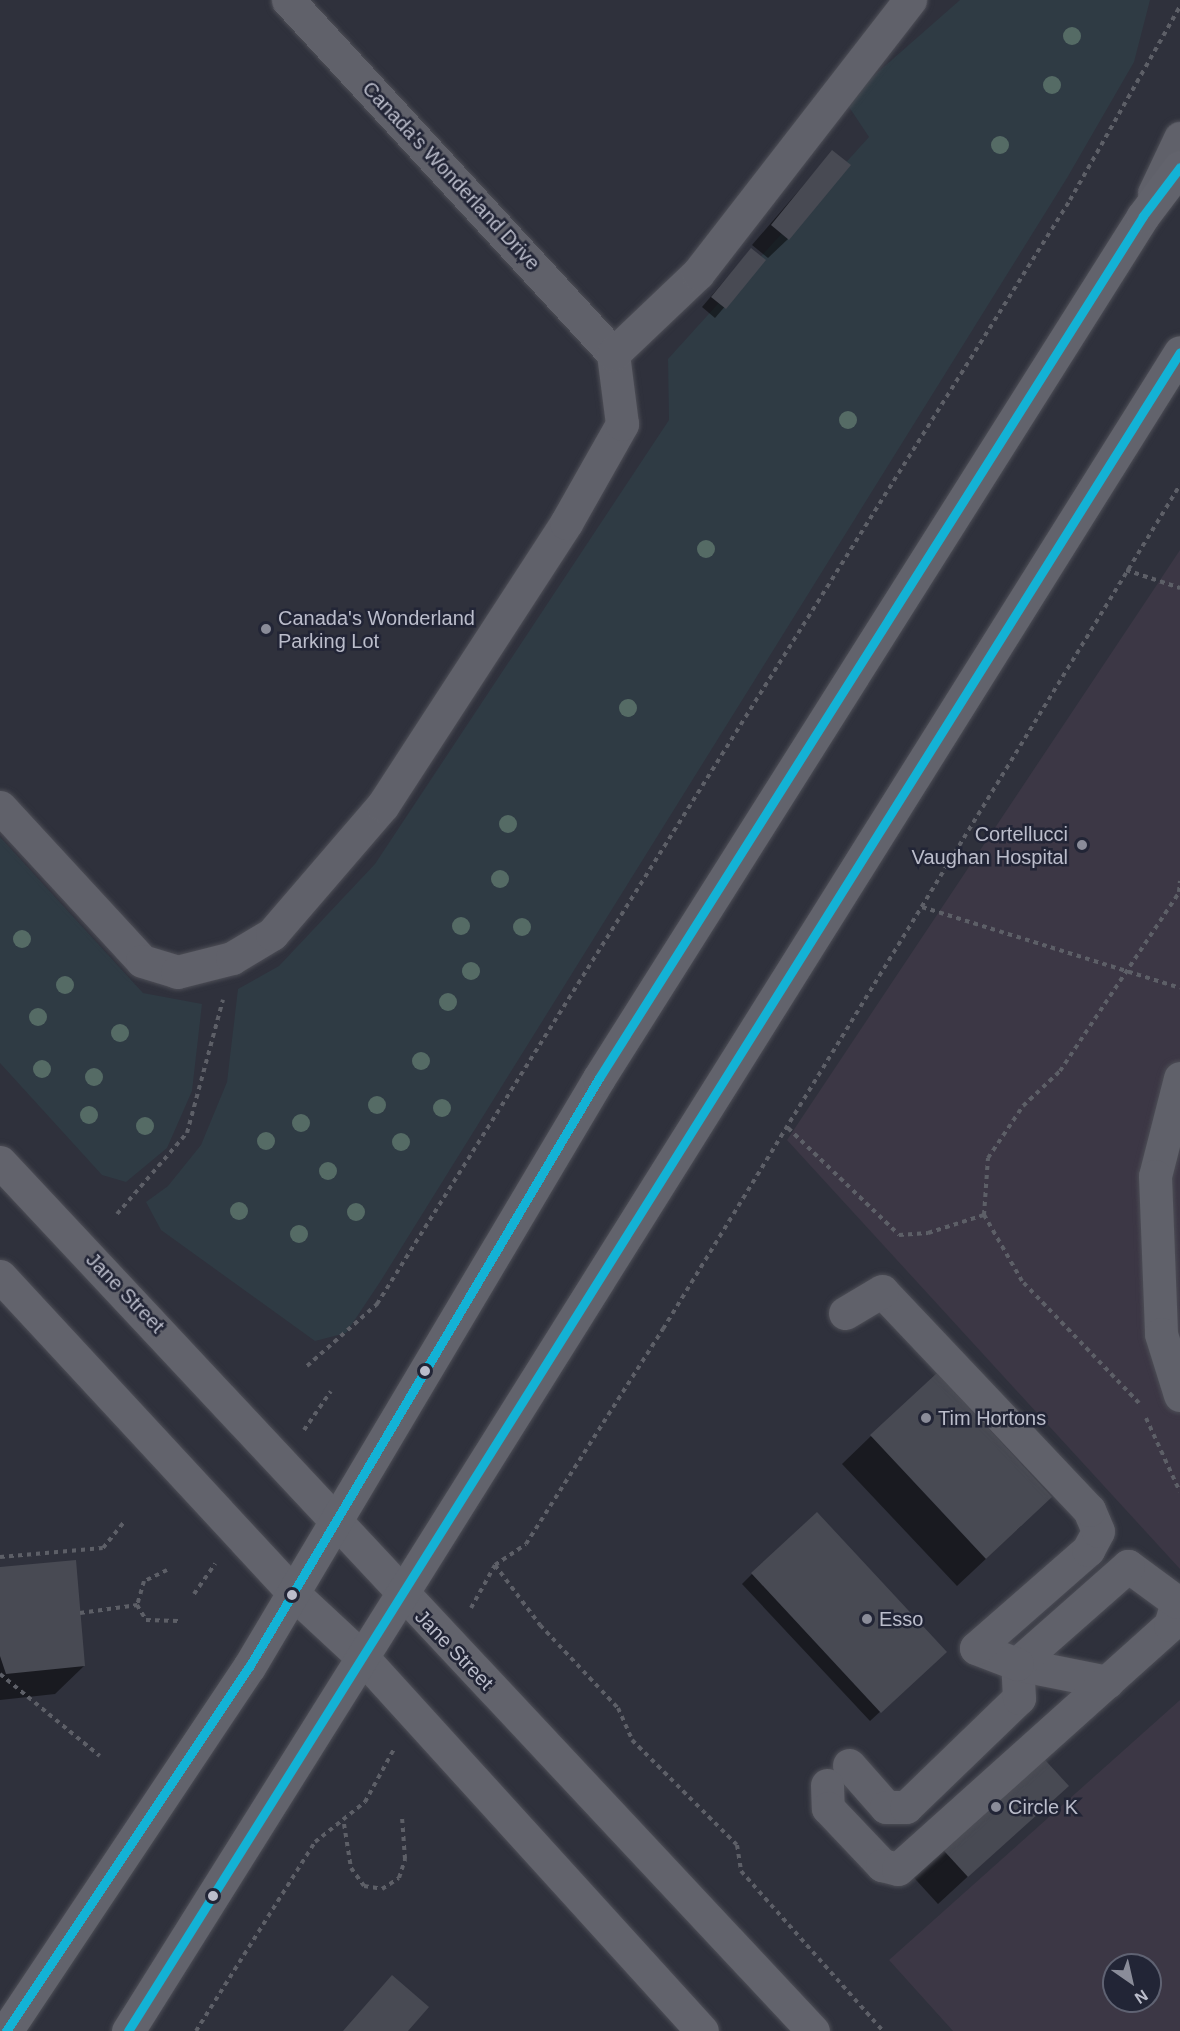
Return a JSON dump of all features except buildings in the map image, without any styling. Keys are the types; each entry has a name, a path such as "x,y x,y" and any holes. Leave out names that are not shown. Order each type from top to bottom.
{"main road":[{"path":"6,2031 294,1594 335,1517 599,1078 1143,216 1180,167"},
{"path":"128,2031 365,1660 685,1136 1180,352"},
{"name":"Jane Street","path":"0,1162 335,1517 402,1598 813,2031"},
{"path":"0,1276 294,1594 365,1660 702,2031"}],"lane":[{"name":"Canada's Wonderland Drive","path":"288,0 613,354"},
{"path":"0,807 142,961 177,972 232,958 272,934 384,805 486,651 622,424 613,354 698,273 910,0"},
{"path":"1143,216 1180,138"},
{"path":"1180,1078 1155,1176 1161,1334 1180,1395"},
{"path":"845,1313 882,1291 1089,1510 1098,1531 1088,1550 976,1648 1017,1664 1107,1682"},
{"path":"1128,1566 1177,1602 1170,1624 898,1869 882,1865 828,1808 838,1775 886,1806 906,1807 1019,1698 1017,1664 1128,1566"}],"path":[{"path":"307,1366 377,1304 1070,200 1180,6"},
{"path":"883,2031 741,1871 737,1845 632,1740 618,1708 540,1625 495,1565 526,1544 788,1128 1126,570 1180,485"},
{"path":"1126,570 1180,588"},
{"path":"1180,881 1179,892 1121,973 1060,1071 1023,1106 988,1158 984,1215 1022,1281 1138,1400 1180,1492"},
{"path":"922,907 1121,973 1180,988"},
{"path":"117,1214 187,1133 209,1066 232,958"},
{"path":"788,1128 899,1235 928,1233 984,1215"},
{"path":"0,1557 102,1548 124,1522"},
{"path":"168,1570 144,1581 137,1605 146,1620 178,1622"},
{"path":"80,1613 137,1605"},
{"path":"0,1674 100,1755"},
{"path":"196,2031 315,1842 365,1802"},
{"path":"344,1824 351,1868 364,1886 382,1890 399,1878 405,1859 402,1817"}],"shaded area":[{"path":"960,0 1150,0 1134,62 1067,178 380,1282 346,1333 315,1341 161,1230 146,1202 168,1186 201,1145 227,1082 238,989 279,966 375,864 669,420 668,359 869,137 845,101"},
{"name":"Cortellucci Vaughan Hospital","path":"1180,550 1180,1569 787,1140"},
{"path":"0,837 143,993 202,1004 192,1091 167,1148 126,1182 102,1175 0,1063"},
{"path":"1180,1700 1180,2031 953,2031 889,1960"}],"transit line":[{"path":"6,2031 249,1667 599,1078 1143,216 1180,167"},
{"path":"128,2031 1180,352"}],"place":[{"name":"Canada's Wonderland Parking Lot","path":"266,629"},
{"name":"Cortellucci Vaughan Hospital","path":"1082,845"},
{"name":"Tim Hortons","path":"926,1418"},
{"name":"Esso","path":"867,1619"},
{"name":"Circle K","path":"996,1807"}]}
